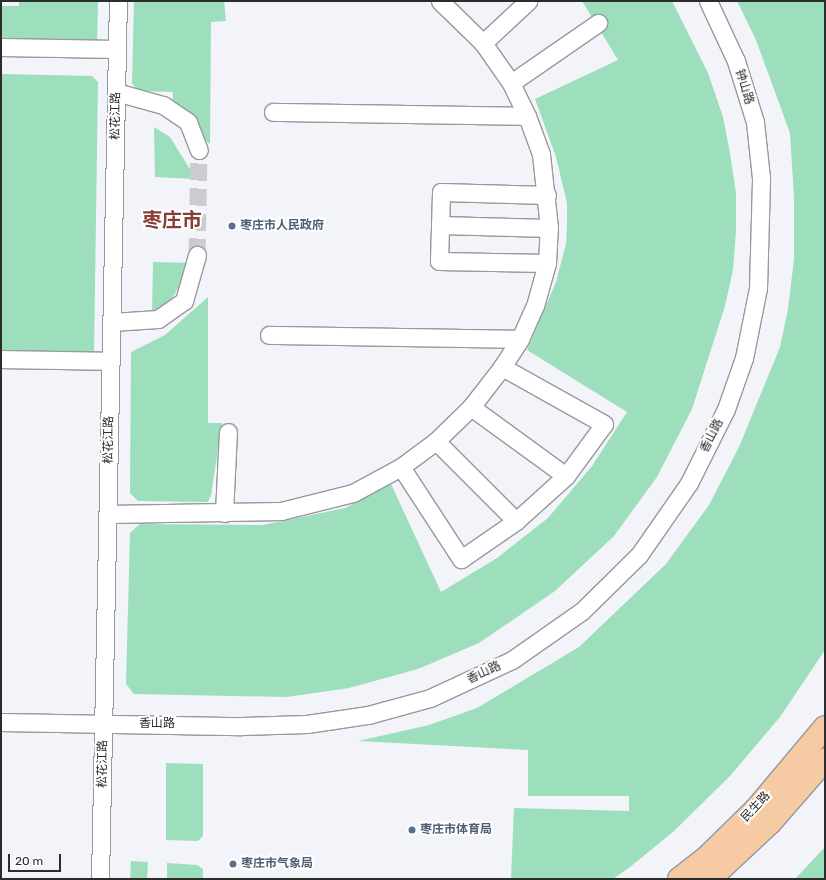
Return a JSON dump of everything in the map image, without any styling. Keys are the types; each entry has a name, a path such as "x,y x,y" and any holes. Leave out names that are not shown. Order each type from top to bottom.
{"main road":[{"name":"民生路","path":"679,879 708,856 756,809 825,727"},
{"name":"民生路","path":"710,879 770,823 825,760"}],"street":[{"name":"松花江路","path":"100,879 118,1"},
{"path":"483,43 528,1"},
{"name":"钟山路","path":"708,1 736,60 755,122 761,178 758,288"},
{"path":"108,514 281,511 353,493 401,467 436,441 471,408 502,367 520,339 535,306 547,263 549,228 547,195 541,154 527,116 511,83 483,43 448,3"},
{"path":"511,83 598,23"},
{"path":"1,47 117,48"},
{"path":"116,92 163,105 188,122 199,150"},
{"path":"273,112 527,116"},
{"path":"547,195 441,192 439,261 547,263"},
{"path":"440,225 549,228"},
{"path":"112,322 158,319 184,301 197,255"},
{"name":"香山路","path":"1,722 104,724 307,724 368,716 430,698 512,660 582,611 639,555 689,483 726,409 744,358 758,288"},
{"path":"269,335 520,339"},
{"path":"1,359 111,361"},
{"path":"401,467 461,559 516,522 566,476 604,424 502,367"},
{"path":"471,408 566,476"},
{"path":"224,513 228,432"},
{"path":"436,441 516,522"}],"green space":[{"path":"19,1 98,1 97,46 1,45 1,6 19,6"},
{"path":"134,1 224,1 226,21 211,22 210,144 172,112 173,92 138,91 132,83"},
{"path":"582,1 672,1 708,73 723,117 730,153 736,193 736,230 733,270 725,306 692,409 657,477 614,536 555,591 479,643 418,669 349,688 287,697 134,694 126,684 130,533 140,524 263,525 345,508 391,484 441,592 497,558 548,518 592,466 627,412 527,350 556,282 566,244 567,224 567,203 556,157 535,99 618,60"},
{"path":"737,1 825,1 825,650 780,717 730,776 674,831 630,867 613,879 511,879 514,808 629,811 629,796 528,796 528,750 358,741 429,725 477,708 579,647 666,564 709,505 739,447 780,347 788,309 794,259 794,198 790,133 756,40"},
{"path":"1,74 92,76 98,82 94,353 1,358"},
{"path":"154,127 170,137 196,179 155,177"},
{"path":"153,262 194,263 169,303 152,315"},
{"path":"208,297 208,423 222,423 211,495 208,502 138,501 130,493 131,352 165,335"},
{"path":"166,763 203,764 203,836 198,841 166,840"},
{"path":"825,847 825,879 795,879"},
{"path":"131,861 148,862 147,879 130,879"},
{"path":"167,863 197,865 203,869 203,879 167,879"}],"tunnel":[{"path":"197,255 199,150"}],"place":[{"name":"枣庄市人民政府","path":"232,226"},
{"name":"枣庄市体育局","path":"412,830"},
{"name":"枣庄市气象局","path":"233,864"}],"district":[{"name":"枣庄市","path":"172,220"}]}
